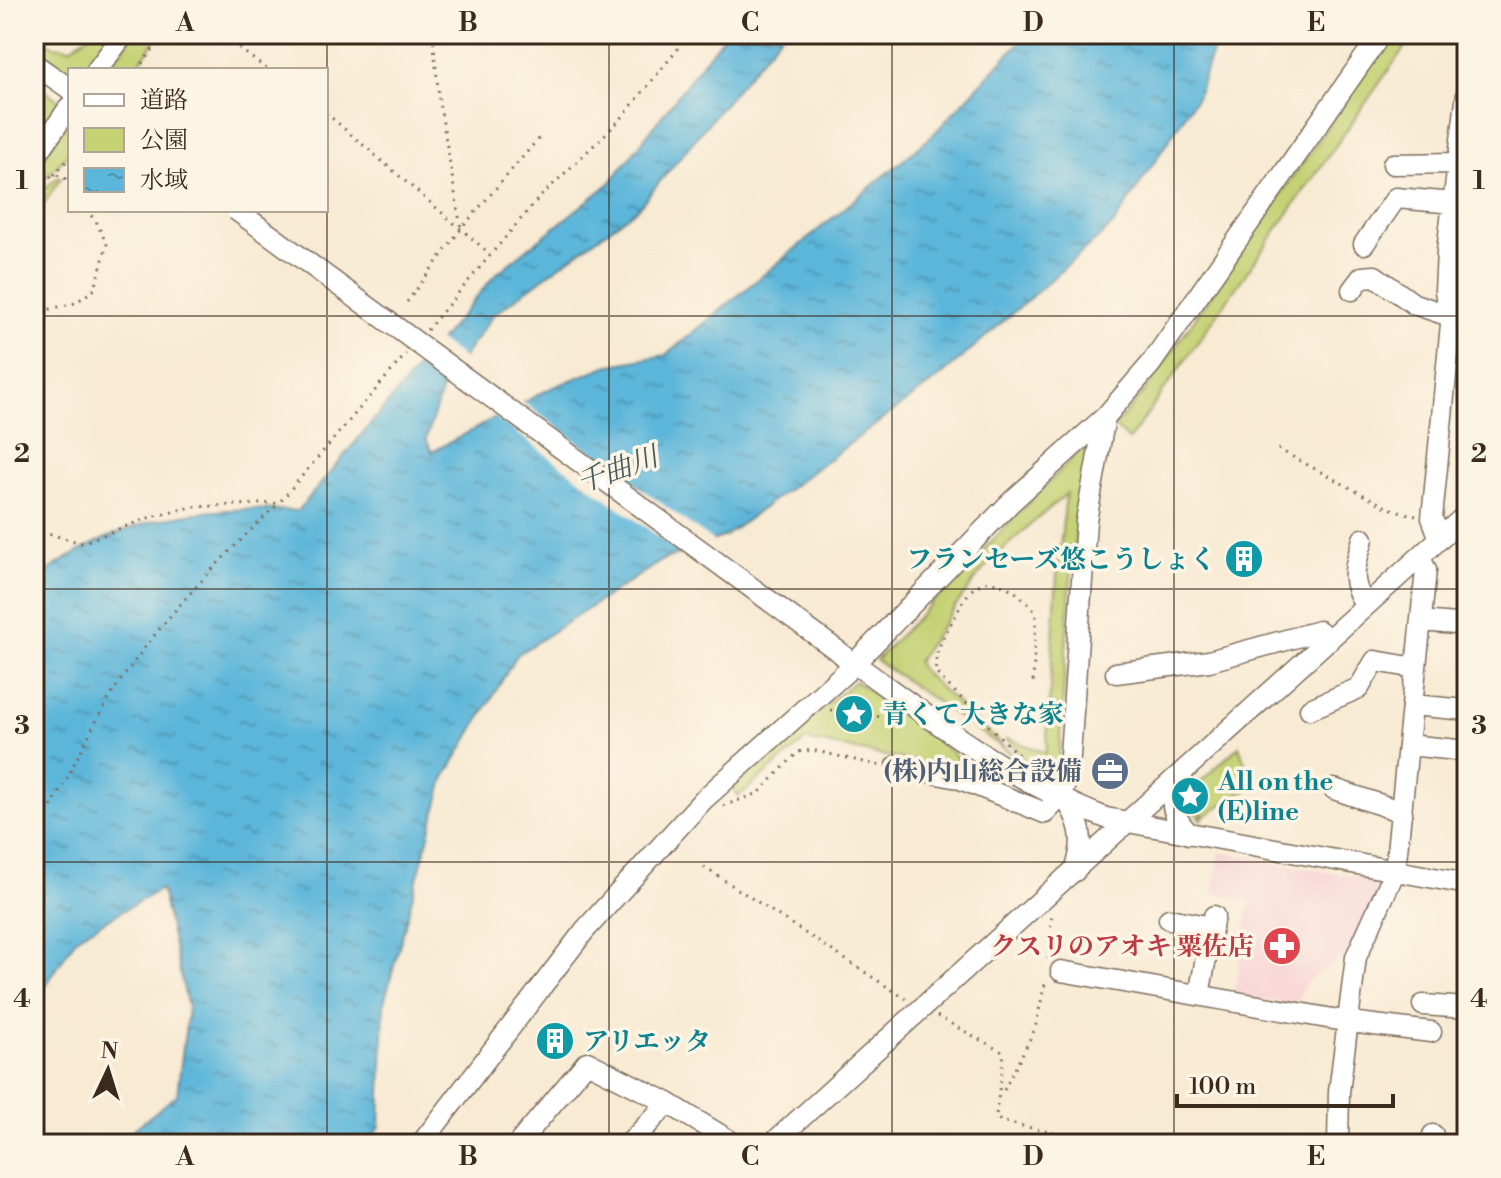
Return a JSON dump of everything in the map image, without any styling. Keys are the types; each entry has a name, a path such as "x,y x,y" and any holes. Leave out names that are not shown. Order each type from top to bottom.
{"street":[{"path":"98,68 124,34"},
{"path":"421,1144 585,930 693,811 1001,512 1105,417 1150,365 1381,34"},
{"path":"34,64 68,88"},
{"path":"1440,539 1432,518 1455,323 1457,249 1454,203 1467,93"},
{"path":"34,159 68,109"},
{"path":"1393,164 1458,163"},
{"path":"1364,244 1396,198 1454,203"},
{"path":"239,212 848,659 1058,805 1081,834 1082,851 1075,871"},
{"path":"1352,290 1362,277 1375,276 1414,304 1455,323"},
{"path":"1058,805 1069,770 1086,521 1105,417"},
{"path":"772,1144 1467,514"},
{"path":"1363,539 1352,575 1356,591 1366,605"},
{"path":"1338,1144 1339,1092 1356,957 1395,871 1426,570 1420,558"},
{"path":"1421,621 1467,625"},
{"path":"1116,673 1209,661 1319,631 1329,640"},
{"path":"1310,709 1359,688 1375,661 1416,668"},
{"path":"1412,705 1467,710"},
{"path":"1408,745 1467,751"},
{"path":"897,766 958,778 1127,824 1467,884"},
{"path":"1186,771 1172,799 1175,818 1189,834"},
{"path":"1334,789 1402,812"},
{"path":"1169,919 1213,922 1199,995"},
{"path":"1061,971 1350,1022 1425,1031 1423,1000 1467,1008"},
{"path":"518,1144 587,1062 668,1103 735,1144"},
{"path":"629,1144 668,1103"}],"path":[{"path":"45,34 70,40 82,34"},
{"path":"138,68 164,34"},
{"path":"220,34 265,68"},
{"path":"433,34 439,100 461,229"},
{"path":"328,115 491,255"},
{"path":"407,302 461,229 539,138"},
{"path":"34,195 68,159"},
{"path":"53,175 62,176 68,181"},
{"path":"34,313 75,303 95,289 107,245 96,221 88,212"},
{"path":"1278,449 1388,508 1432,518"},
{"path":"34,834 55,804 119,683 175,607 279,503"},
{"path":"34,530 82,543"},
{"path":"1014,774 1018,754 936,673 941,640 969,593 982,583 999,583 1020,594 1036,614 1033,682"},
{"path":"854,705 855,685"},
{"path":"826,710 846,711 854,705"},
{"path":"854,705 861,709 861,717"},
{"path":"846,711 851,721 861,717 897,716 907,723"},
{"path":"693,811 705,812 759,793 798,752 812,750 889,768 897,766"},
{"path":"704,867 920,1008 1004,1053 1002,1094"},
{"path":"1049,896 1052,911 1045,994 1035,1029 1002,1094 996,1115 1000,1121 1102,1144"}],"shaded area":[{"path":"1220,852 1383,882 1351,952 1307,981 1295,1005 1234,995 1250,900 1213,893"}],"green space":[{"path":"34,34 54,46 70,48 91,34 115,34 87,68 68,68 68,70 34,45"},
{"path":"134,34 160,34 135,68 108,68"},
{"path":"1392,34 1414,34 1129,440 1114,427 1144,392"},
{"path":"34,83 64,104 34,150"},
{"path":"68,122 68,154 34,191 34,170"},
{"path":"61,178 34,219 34,198"},
{"path":"1088,442 1070,587 1058,777 1055,777 1031,766 1006,738 1046,753 1057,575 1066,494 983,570 917,662 923,672 1012,754 876,660"},
{"path":"855,681 922,728 977,774 806,740 739,796 730,785"},
{"path":"1239,746 1253,786 1203,817 1197,785"},
{"path":"1195,786 1202,820 1187,806 1187,799"}],"water":[{"name":"千曲川","path":"725,34 782,34 638,208 493,315 443,386 426,439 432,452 549,389 606,366 666,355 930,138 1027,34 1218,34 1197,97 1113,225 941,376 725,536 663,560 517,655 444,779 384,1003 380,1127 367,1144 115,1144 177,1095 188,1008 161,889 77,937 34,1004 34,581 96,543 127,529 159,520 226,510 298,511 495,275 610,183"}],"pier":[{"path":"437,339 466,360 449,384 418,361"},
{"path":"520,400 717,544 685,556 492,415"}],"place":[{"name":"フランセーズ悠こうしょく","path":"1244,559"},
{"name":"青くて大きな家","path":"854,714"},
{"name":"(株)内山総合設備","path":"1110,771"},
{"name":"All on the (E)line","path":"1190,796"},
{"name":"クスリのアオキ 粟佐店","path":"1282,946"},
{"name":"アリエッタ","path":"555,1041"}]}
